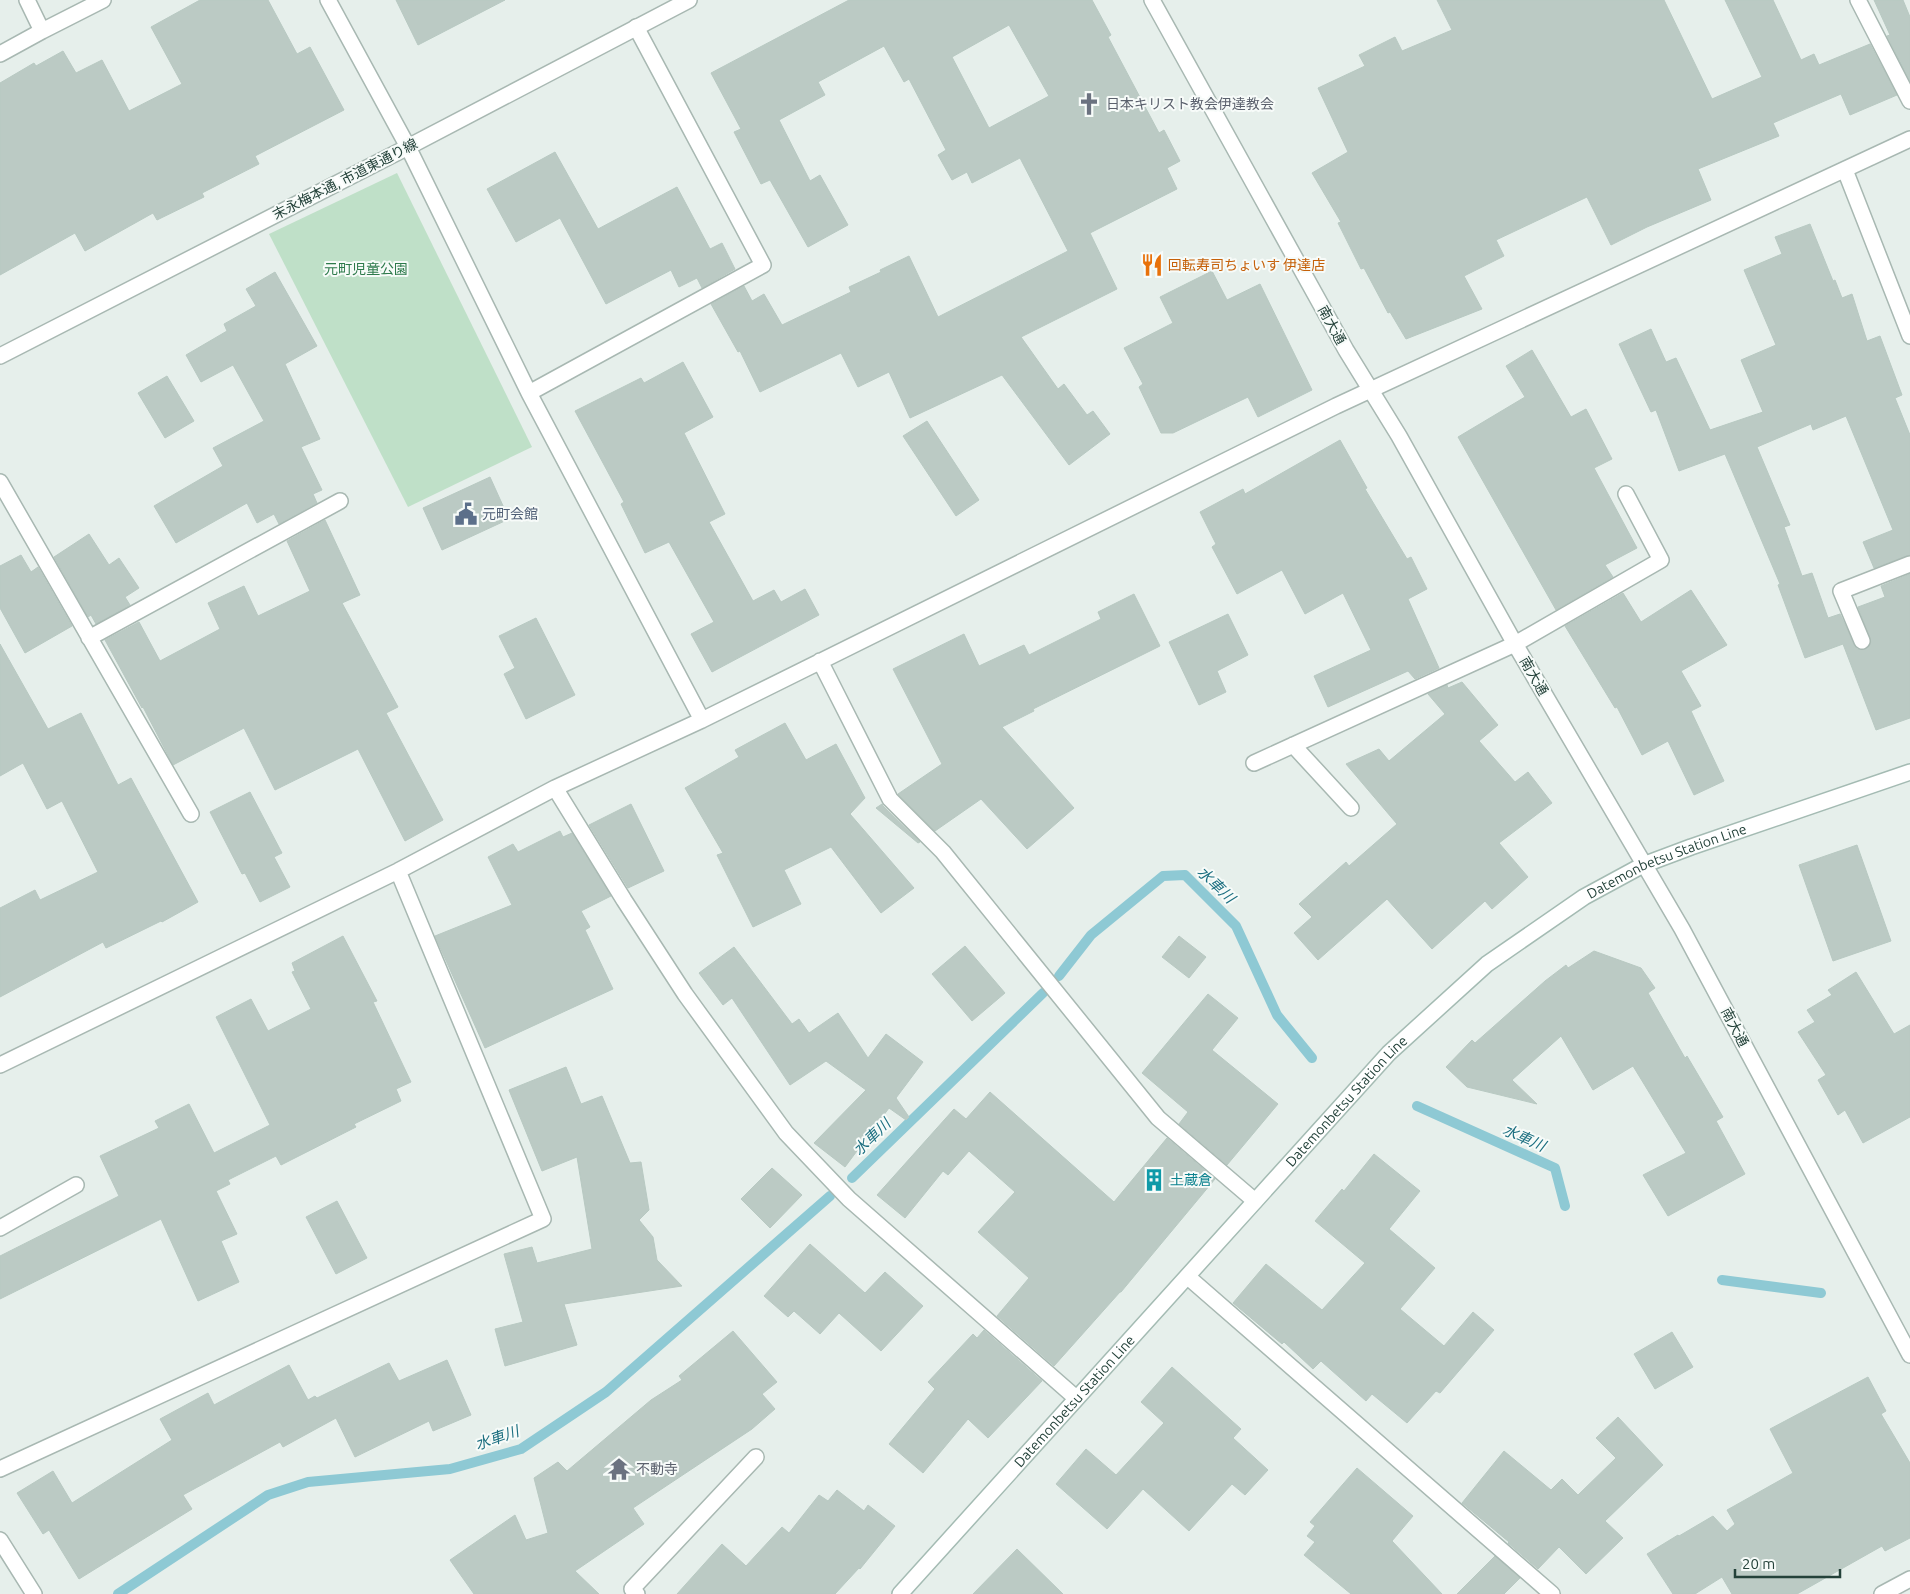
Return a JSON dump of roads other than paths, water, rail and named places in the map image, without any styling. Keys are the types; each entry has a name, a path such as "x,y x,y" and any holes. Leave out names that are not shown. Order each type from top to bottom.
{"street":[{"path":"27,0 42,31"},
{"path":"0,54 104,0"},
{"path":"328,0 408,147 530,393 702,720"},
{"name":"末永梅本通, 市道東通り線","path":"0,356 408,147 689,0"},
{"name":"南大通","path":"1152,0 1346,350 1399,436 1516,644 1682,929 1910,1355"},
{"path":"1858,0 1910,101"},
{"path":"530,393 763,265 636,27"},
{"path":"0,1065 398,871 556,788 702,720 1372,390 1910,139"},
{"path":"1845,170 1910,336"},
{"path":"0,482 191,814"},
{"path":"1254,763 1516,644 1661,560 1626,494"},
{"path":"89,638 340,501"},
{"path":"1862,641 1841,591 1910,564"},
{"path":"820,661 890,799 943,852 1158,1118 1255,1201"},
{"path":"1293,746 1351,808"},
{"name":"Datemonbetsu Station Line","path":"900,1594 1389,1054 1487,964 1584,897 1643,865 1910,772"},
{"path":"556,788 624,900 685,994 786,1133 849,1199 1076,1398"},
{"path":"0,1468 543,1219 398,871"},
{"path":"0,1228 76,1186"},
{"path":"1188,1277 1552,1594"},
{"path":"637,1594 632,1589 756,1457"},
{"path":"0,1540 34,1594"},
{"path":"1882,1594 1910,1579"}],"waterway":[{"name":"水車川","path":"1059,976 1091,935 1163,876 1185,875 1236,926 1277,1015 1312,1058"},
{"name":"水車川","path":"852,1178 1043,993"},
{"name":"水車川","path":"1417,1106 1555,1168 1565,1206"},
{"name":"水車川","path":"118,1594 268,1495 308,1482 450,1469 521,1449 606,1392 830,1196"},
{"name":"水車川","path":"1722,1280 1821,1293"}],"place":[{"name":"日本キリスト教会伊達教会","path":"1089,104"},
{"name":"回転寿司ちょいす 伊達店","path":"1152,265"},
{"name":"元町会館","path":"466,514"},
{"name":"土蔵倉","path":"1154,1180"},
{"name":"不動寺","path":"619,1469"}],"park label":[{"name":"元町児童公園","path":"366,269"}]}
